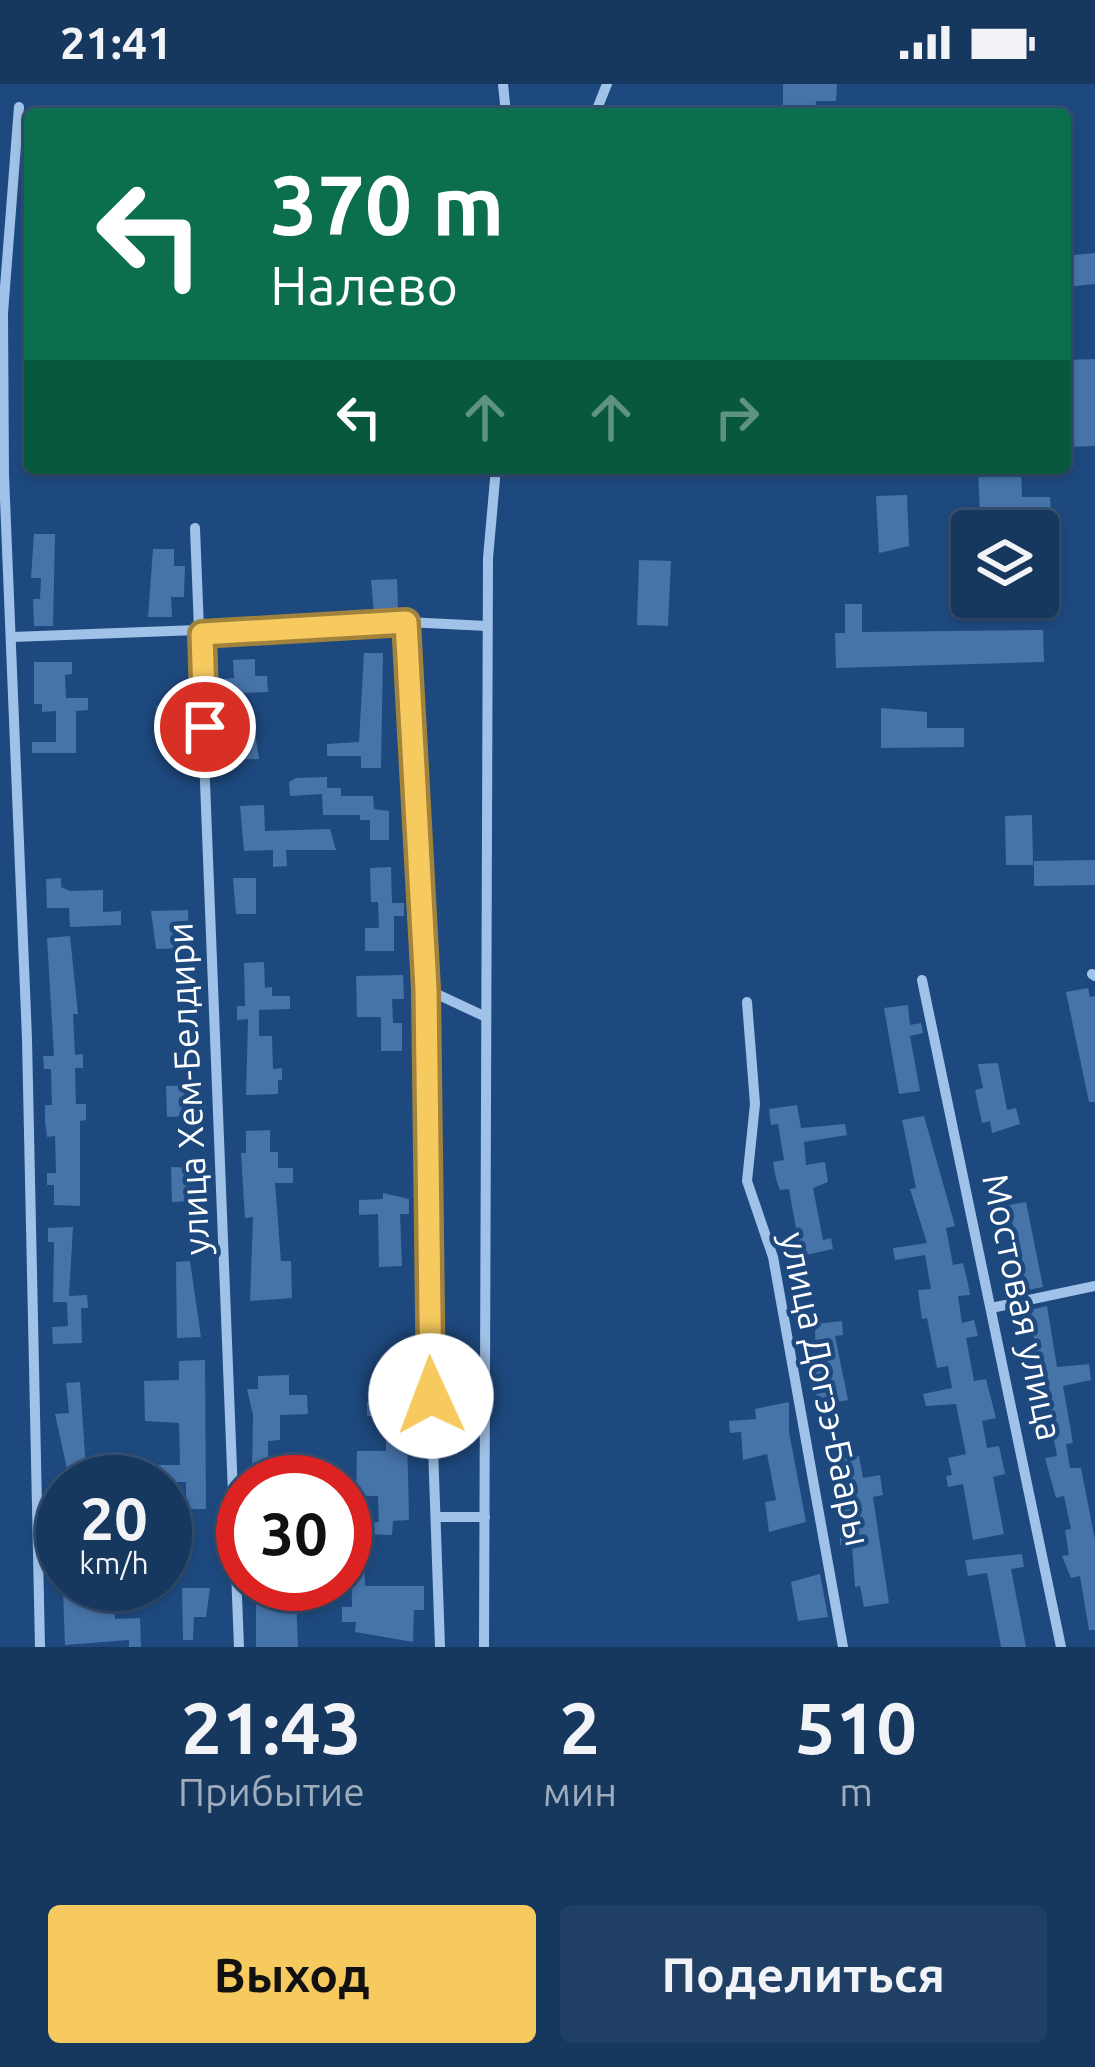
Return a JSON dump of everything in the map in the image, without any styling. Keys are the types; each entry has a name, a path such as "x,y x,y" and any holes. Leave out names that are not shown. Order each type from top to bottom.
{"street":[{"path":"19,107 3,313 40,1647"},
{"path":"484,1647 489,516 495,474"},
{"name":"улица Хем-Белдири","path":"195,528 239,1647"},
{"path":"13,638 202,634 406,622 488,626"},
{"path":"406,622 426,989 440,1647"},
{"name":"Мостовая улица","path":"922,980 1061,1647"},
{"path":"426,989 486,1017"},
{"name":"улица Догээ-Баары","path":"747,1002 755,1104 747,1181 773,1257 843,1647"},
{"path":"992,1308 1095,1286"},
{"path":"436,1517 485,1517"}],"building":[{"path":"783,84 837,84 836,101 816,101 815,108 783,108"},
{"path":"1095,253 1095,284 1071,286 1071,255"},
{"path":"1095,359 1095,446 1071,447 1071,360"},
{"path":"978,474 1021,474 1022,497 1050,497 1051,510 980,510"},
{"path":"907,495 909,546 879,553 876,496"},
{"path":"34,534 55,534 53,626 34,626 33,599 40,599 41,578 31,578"},
{"path":"153,549 174,549 174,566 185,566 184,597 171,597 172,617 148,617"},
{"path":"639,560 671,561 668,626 637,625"},
{"path":"397,579 398,608 374,613 371,580"},
{"path":"845,604 862,604 862,632 1043,630 1044,662 836,668 835,633 845,633"},
{"path":"364,653 383,653 381,768 361,768 361,756 327,756 327,744 359,742"},
{"path":"255,659 255,676 267,676 268,692 223,694 223,679 234,678 233,660"},
{"path":"34,662 72,662 72,674 65,675 66,698 88,698 88,710 76,711 76,753 32,753 32,742 56,742 56,711 42,712 42,704 34,704"},
{"path":"182,705 184,741 158,742 156,706"},
{"path":"881,708 927,712 927,728 964,728 964,747 881,748"},
{"path":"235,719 253,719 259,759 225,760 224,745 235,745"},
{"path":"327,777 327,788 341,788 341,796 373,796 374,809 389,811 389,840 370,840 370,820 360,820 360,815 323,815 322,794 290,796 289,782 296,778"},
{"path":"264,805 265,831 330,829 336,850 286,850 287,866 273,867 273,850 244,851 240,806"},
{"path":"1032,815 1033,865 1006,865 1005,816"},
{"path":"1095,860 1095,885 1034,886 1034,861"},
{"path":"391,867 392,903 404,903 404,916 394,916 394,951 365,951 365,928 379,928 378,902 371,902 370,868"},
{"path":"61,878 61,887 70,891 103,890 103,912 121,911 121,925 70,927 69,908 47,908 46,879"},
{"path":"233,878 256,878 256,914 236,914"},
{"path":"188,910 189,940 183,940 183,948 156,949 151,911"},
{"path":"70,936 78,1014 73,1014 75,1055 83,1054 83,1068 75,1068 76,1104 86,1104 86,1120 80,1121 80,1206 54,1205 54,1185 47,1185 47,1173 56,1173 55,1136 47,1137 45,1121 45,1105 52,1105 51,1069 44,1069 43,1056 54,1056 47,938"},
{"path":"264,962 265,988 272,987 272,996 290,996 290,1009 259,1010 259,1036 272,1036 273,1069 282,1068 282,1080 278,1080 278,1094 246,1095 248,1019 237,1020 237,1006 245,1006 244,963"},
{"path":"403,975 404,999 392,999 393,1023 402,1023 402,1051 381,1051 381,1017 357,1017 356,976"},
{"path":"1088,988 1090,997 1095,996 1095,1102 1089,1102 1066,992"},
{"path":"908,1005 910,1025 921,1023 923,1033 910,1036 920,1091 899,1094 884,1008"},
{"path":"998,1063 1007,1110 1016,1108 1020,1124 992,1133 990,1121 982,1123 975,1090 983,1088 978,1064"},
{"path":"192,1085 194,1103 206,1103 206,1115 167,1117 166,1086"},
{"path":"797,1105 801,1128 845,1124 847,1135 804,1142 806,1165 825,1162 828,1182 813,1188 823,1240 831,1238 833,1249 801,1256 789,1189 780,1190 776,1179 773,1162 784,1160 778,1124 771,1125 769,1109"},
{"path":"924,1116 955,1226 946,1228 953,1265 963,1263 968,1284 970,1295 958,1296 962,1323 974,1320 978,1336 966,1338 974,1381 986,1379 996,1418 982,1421 987,1448 999,1446 1005,1474 993,1477 1004,1534 973,1540 963,1484 948,1487 946,1476 952,1475 948,1458 966,1454 956,1404 926,1406 923,1394 952,1388 948,1366 937,1368 927,1318 922,1319 918,1290 931,1289 925,1255 895,1260 893,1248 927,1243 910,1189 916,1188 902,1120"},
{"path":"270,1130 270,1152 278,1152 278,1168 293,1168 293,1183 275,1183 281,1261 291,1261 292,1298 250,1301 253,1217 245,1218 241,1153 246,1153 246,1131"},
{"path":"171,1167 200,1168 196,1201 172,1202"},
{"path":"383,1193 409,1199 409,1214 400,1214 402,1266 379,1267 378,1214 359,1215 359,1200 383,1199"},
{"path":"1026,1202 1043,1287 1018,1292 1016,1283 1023,1282 1009,1205"},
{"path":"73,1227 69,1296 87,1295 88,1308 81,1308 82,1343 53,1344 52,1327 68,1326 67,1302 53,1302 54,1242 48,1242 48,1228"},
{"path":"190,1261 201,1337 177,1338 176,1262"},
{"path":"1047,1306 1057,1367 1089,1364 1091,1380 1063,1386 1073,1443 1066,1444 1070,1468 1081,1468 1095,1540 1095,1630 1089,1630 1080,1576 1071,1578 1062,1556 1069,1555 1065,1530 1071,1529 1064,1496 1056,1498 1045,1458 1057,1456 1048,1407 1037,1409 1035,1397 1050,1394 1046,1370 1040,1371 1038,1361 1027,1363 1025,1351 1036,1349 1030,1317 1022,1319 1021,1312"},
{"path":"842,1321 843,1335 835,1336 848,1400 816,1406 815,1324"},
{"path":"205,1360 206,1509 192,1509 192,1455 180,1455 179,1423 145,1421 144,1381 179,1380 179,1361"},
{"path":"289,1375 289,1395 307,1395 308,1414 280,1415 280,1440 268,1441 268,1455 252,1455 253,1415 247,1389 258,1389 258,1376"},
{"path":"80,1382 85,1455 64,1455 55,1414 69,1413 66,1383"},
{"path":"367,1402 407,1402 407,1412 414,1412 415,1432 407,1432 409,1520 393,1521 392,1535 372,1534 372,1523 379,1522 378,1496 372,1496 372,1455 357,1455 357,1451 386,1451 386,1416 367,1416"},
{"path":"789,1402 789,1432 806,1522 769,1532 765,1502 776,1500 767,1454 743,1460 741,1432 730,1433 729,1421 756,1419 755,1409"},
{"path":"859,1456 863,1478 880,1475 883,1495 873,1497 889,1603 864,1607 860,1586 855,1587 852,1545 840,1545 840,1533 846,1533 842,1506 846,1505 838,1459"},
{"path":"1022,1554 1024,1567 1011,1569 1026,1647 1001,1647 987,1573 968,1576 965,1560"},
{"path":"820,1574 828,1617 798,1621 791,1582"},
{"path":"372,1586 424,1586 424,1610 414,1610 413,1642 355,1632 356,1622 342,1622 342,1611 372,1611"},
{"path":"192,1588 210,1588 206,1617 194,1617 193,1640 183,1640 182,1611 192,1611"},
{"path":"64,1611 115,1611 115,1619 140,1618 141,1647 129,1647 129,1640 65,1645"},
{"path":"256,1611 297,1611 298,1647 256,1647"}],"route":[{"path":"205,727 202,634 406,622 426,989 431,1396"}]}
